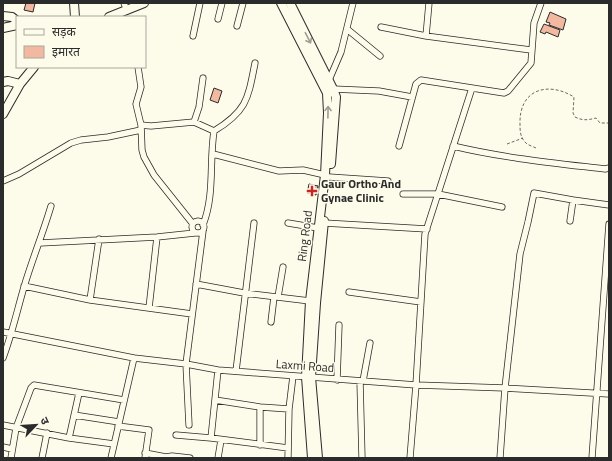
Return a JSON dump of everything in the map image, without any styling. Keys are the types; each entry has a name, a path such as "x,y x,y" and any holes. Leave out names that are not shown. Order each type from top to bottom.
{"street":[{"path":"74,3 75,16"},
{"path":"111,16 144,3"},
{"path":"193,36 200,3"},
{"path":"218,19 222,3"},
{"path":"237,26 243,3"},
{"name":"Ring Road","path":"281,3 327,94 327,176"},
{"name":"Ring Road","path":"290,3 336,97 336,108 310,301 308,377 312,458"},
{"path":"329,80 341,52 353,3"},
{"path":"426,36 430,3"},
{"path":"399,146 416,84 421,80 504,93 508,91 531,63 534,23 541,3"},
{"path":"3,16 12,17 16,20"},
{"path":"3,28 16,25"},
{"path":"382,28 426,36 531,50"},
{"path":"347,29 380,56"},
{"path":"214,131 240,112 249,94 255,63"},
{"path":"3,114 20,84 33,68"},
{"path":"138,68 141,87 136,104 141,128 142,150 146,163 193,224 192,228 195,233"},
{"path":"194,122 199,107 203,78"},
{"path":"3,82 8,81 20,84"},
{"path":"410,458 426,234 472,88"},
{"path":"333,89 379,91 412,97"},
{"path":"3,181 19,174 72,143 89,138 108,137 151,126 194,122 214,131"},
{"path":"189,425 186,364 203,228 210,198 214,131"},
{"path":"453,146 491,155 605,169 609,168"},
{"path":"213,154 279,171 304,170 327,176 388,180"},
{"path":"500,458 505,388 520,254 534,193 609,205"},
{"path":"403,194 438,194 502,207"},
{"path":"570,221 573,200"},
{"path":"3,358 12,334 24,286 40,243 51,206"},
{"path":"193,224 200,222 203,228"},
{"path":"236,371 244,293 254,223"},
{"path":"288,223 427,229"},
{"path":"592,458 609,224"},
{"name":"Ring Road","path":"318,458 308,377 321,225"},
{"path":"40,243 200,233 203,228"},
{"path":"149,308 158,236"},
{"path":"90,300 99,239"},
{"path":"271,322 283,267"},
{"path":"196,284 244,293 310,301"},
{"path":"24,286 90,300 192,314"},
{"path":"349,292 421,302"},
{"path":"337,380 339,325"},
{"name":"Laxmi Road","path":"3,332 134,358 186,364 218,370 416,385 609,394"},
{"path":"362,458 362,381 370,343"},
{"path":"111,458 134,358"},
{"path":"211,438 218,370"},
{"path":"288,458 289,409 293,376"},
{"path":"10,458 16,428 31,388 34,385 124,400"},
{"path":"69,438 79,393"},
{"path":"215,400 260,407 289,409"},
{"path":"260,407 260,445"},
{"path":"74,415 149,430 145,456 190,458"},
{"path":"3,425 69,438 114,444"},
{"path":"42,458 47,433"},
{"path":"176,435 288,448"},
{"path":"218,458 221,440"},
{"path":"3,447 12,449"}],"path":[{"path":"536,148 524,142 520,125 522,106 532,93 539,90 556,90 574,97 574,117 586,121 596,118 600,123 609,123"},
{"path":"507,144 523,138"}],"building":[{"path":"26,3 35,3 33,12 24,10"},
{"path":"550,12 566,19 563,30 549,25 550,23 546,22"},
{"path":"544,24 560,30 558,37 546,32 545,34 540,32"},
{"path":"214,88 222,91 218,103 210,100"},
{"path":"309,184 318,186 316,195 307,193"}],"place":[{"name":"Gaur Ortho And Gynae Clinic","path":"312,191"}]}
